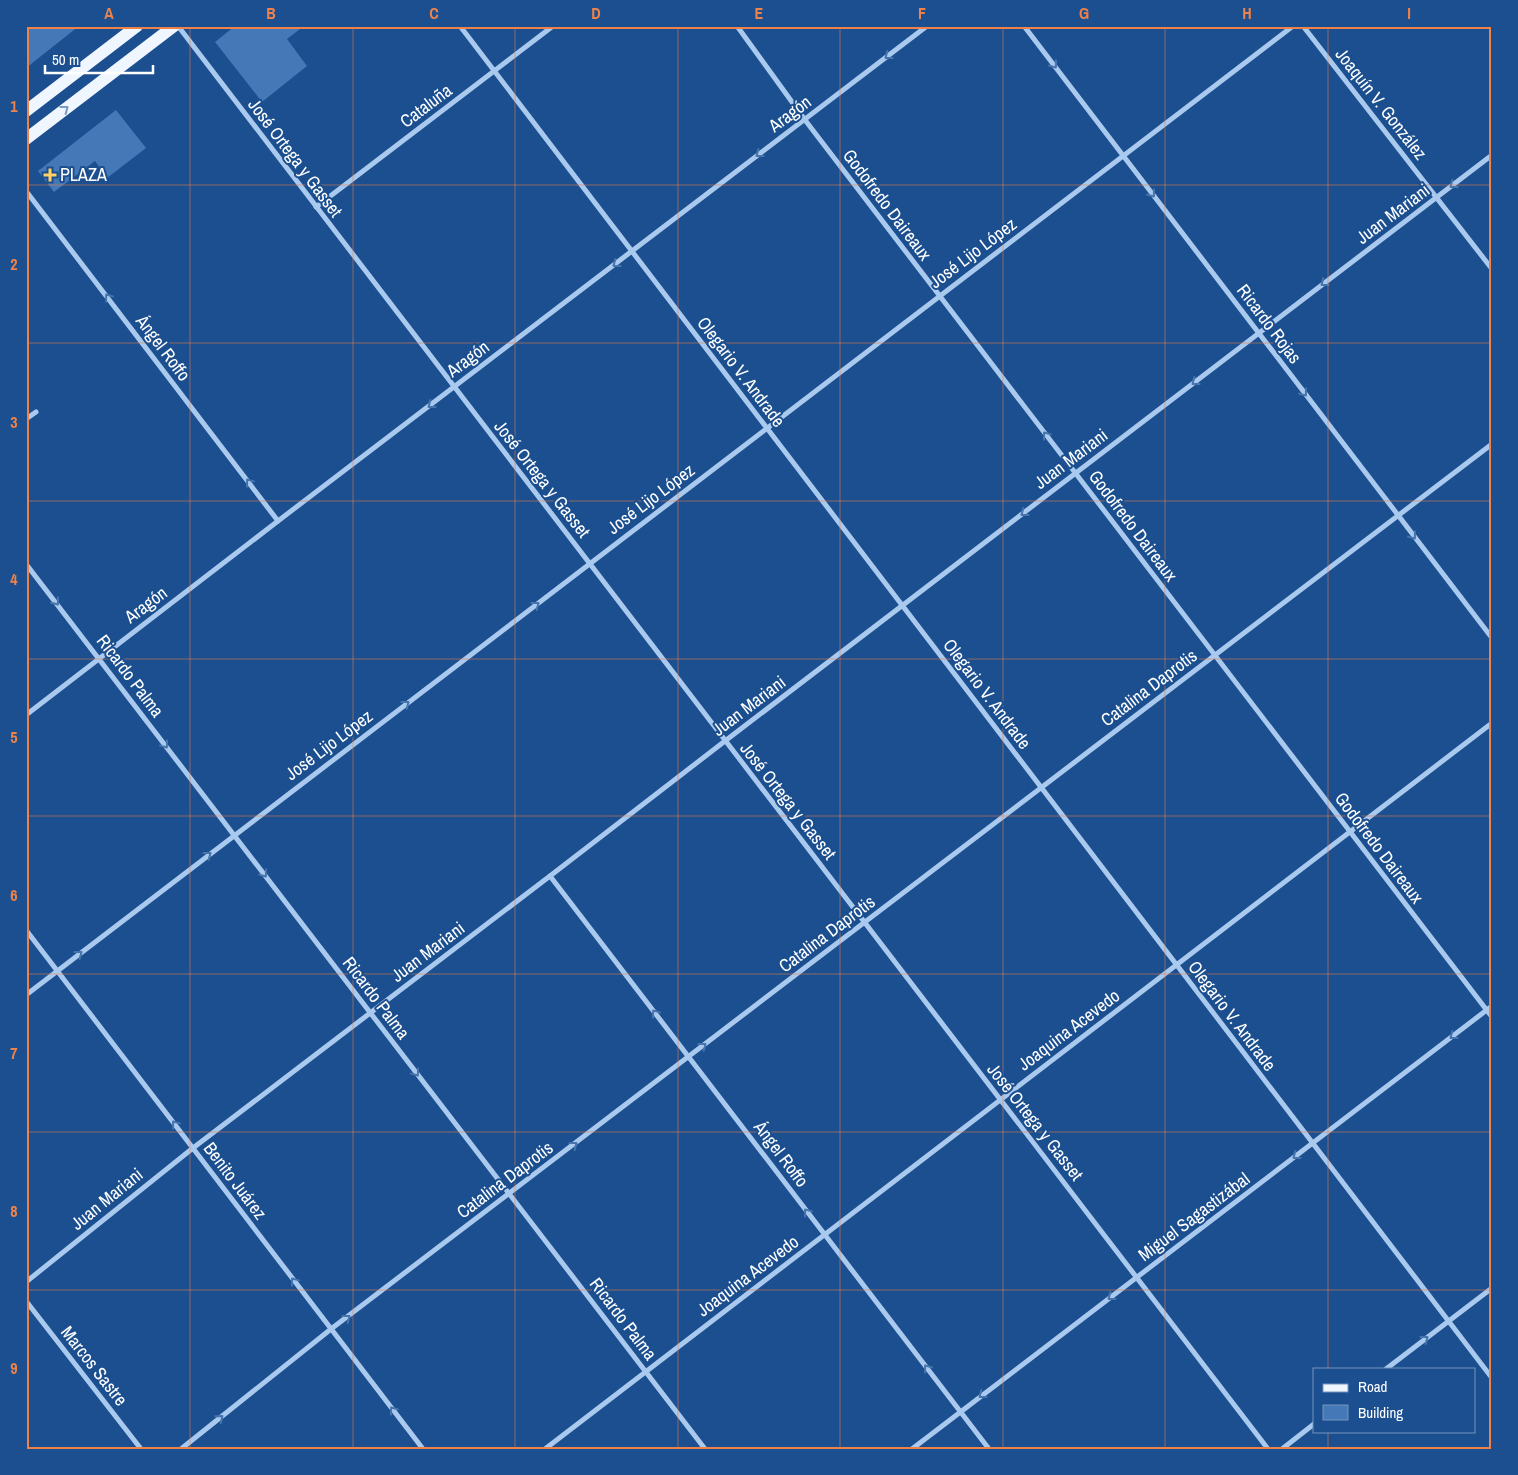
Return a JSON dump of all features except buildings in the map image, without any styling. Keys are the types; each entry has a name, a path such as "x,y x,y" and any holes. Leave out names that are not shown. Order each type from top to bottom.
{"main road":[{"path":"26,111 137,26"},
{"path":"26,139 174,26"}],"street":[{"name":"José Ortega y Gasset","path":"178,26 1268,1449"},
{"name":"Olegario V. Andrade","path":"460,26 1492,1378"},
{"name":"Cataluña","path":"316,208 553,26"},
{"name":"Godofredo Daireaux","path":"738,26 805,120 1492,1017"},
{"name":"Aragón","path":"26,715 927,26"},
{"name":"Ricardo Rojas","path":"1024,26 1492,638"},
{"name":"José Lijo López","path":"26,994 1292,26"},
{"name":"Joaquín V. González","path":"1303,26 1492,269"},
{"name":"Juan Mariani","path":"26,1282 193,1148 1492,155"},
{"name":"Ángel Roffo","path":"26,191 278,521"},
{"path":"26,420 36,412"},
{"name":"Catalina Daprotis","path":"182,1449 332,1329 1492,444"},
{"name":"Ricardo Palma","path":"26,564 705,1449"},
{"name":"Joaquina Acevedo","path":"545,1449 1492,724"},
{"name":"Ángel Roffo","path":"550,876 989,1449"},
{"name":"Benito Juárez","path":"26,930 423,1449"},
{"name":"Miguel Sagastizábal","path":"912,1449 1492,1006"},
{"path":"1387,1368 1492,1288"},
{"name":"Marcos Sastre","path":"26,1301 141,1449"},
{"path":"1282,1449 1313,1425"}],"place":[{"name":"PLAZA","path":"50,175"}]}
